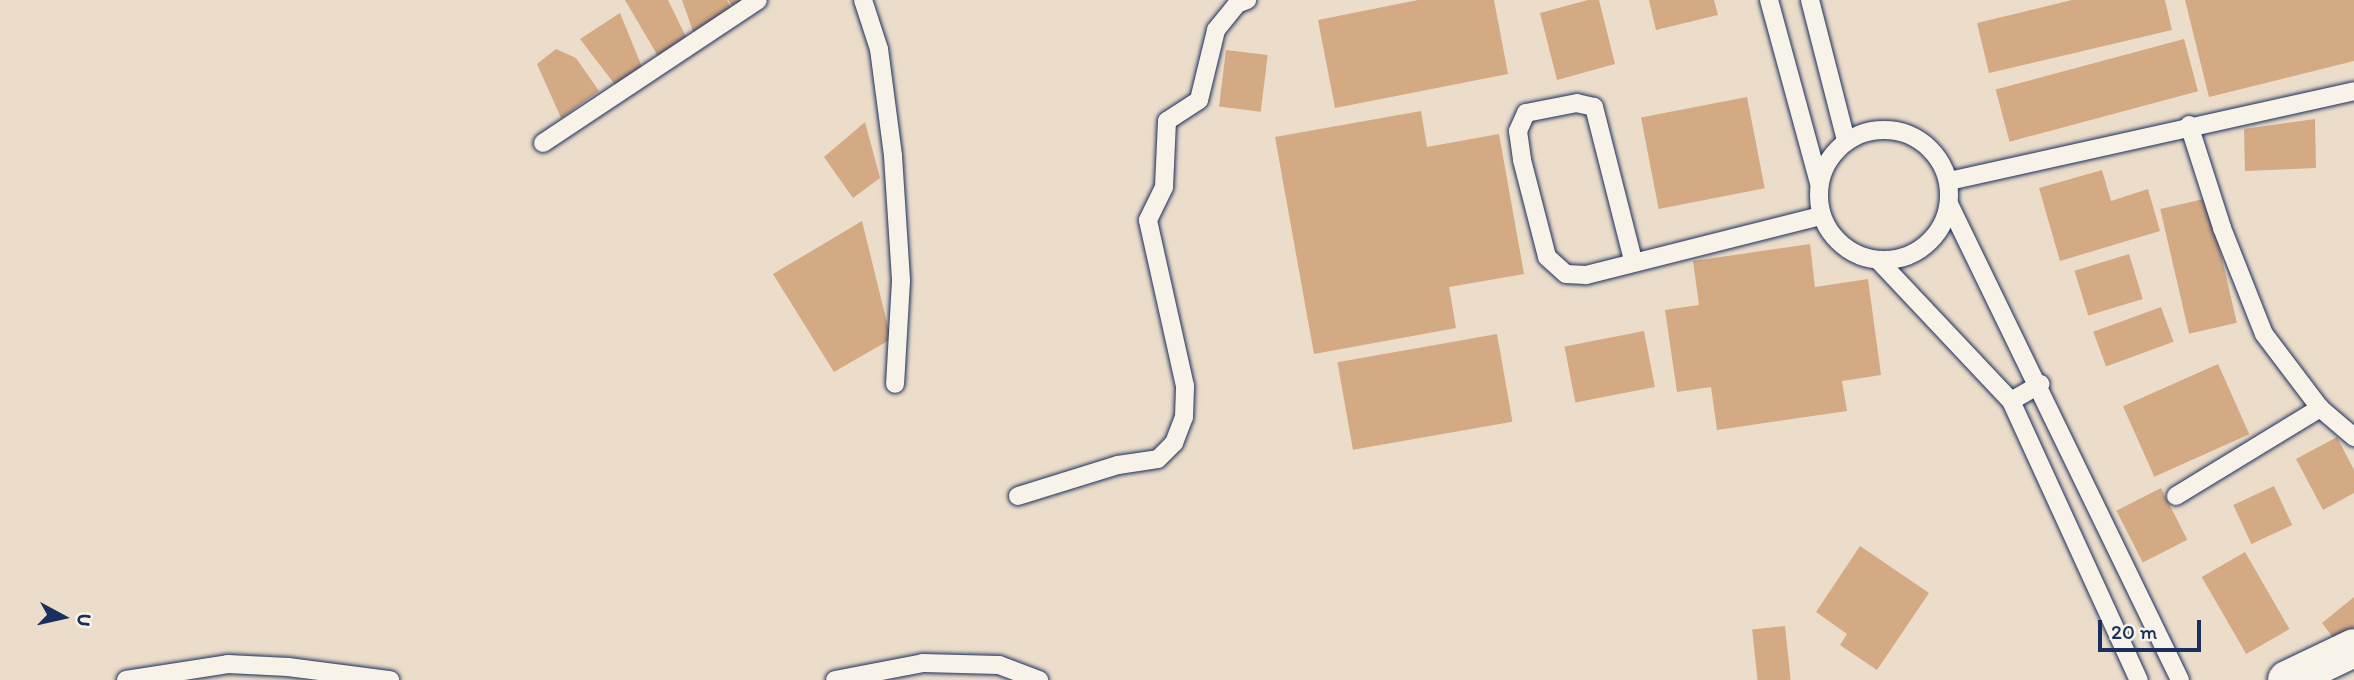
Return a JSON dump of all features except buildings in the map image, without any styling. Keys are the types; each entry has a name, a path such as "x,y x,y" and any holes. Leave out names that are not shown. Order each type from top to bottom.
{"street":[{"path":"2287,680 2354,648"}],"lane":[{"path":"542,143 758,0"},
{"path":"863,0 879,49 894,170 901,281 895,384"},
{"path":"1018,496 1118,465 1158,459 1174,443 1184,417 1185,386 1148,220 1164,187 1167,121 1199,100 1216,30 1237,4 1247,0"},
{"path":"1769,0 1819,183 1821,216 1834,239 1855,255 1880,262 1905,258 1926,247 1942,228 1950,204 1949,181 1939,157 1920,139 1896,130 1871,130 1846,140 1829,159 1819,183"},
{"path":"1810,0 1846,140"},
{"path":"1949,181 2067,158 2189,125 2354,91"},
{"path":"1633,260 1594,107 1577,103 1526,113 1519,125 1519,145 1550,263 1566,274 1580,275 1821,216"},
{"path":"2189,125 2222,228 2264,334 2320,408 2354,437"},
{"path":"1950,204 2040,384 2180,680"},
{"path":"1880,262 2011,401 2139,680"},
{"path":"2011,401 2040,384"},
{"path":"2176,496 2320,408"},
{"path":"835,680 923,663 999,665 1039,680"},
{"path":"126,680 228,664 288,667 390,680"}]}
